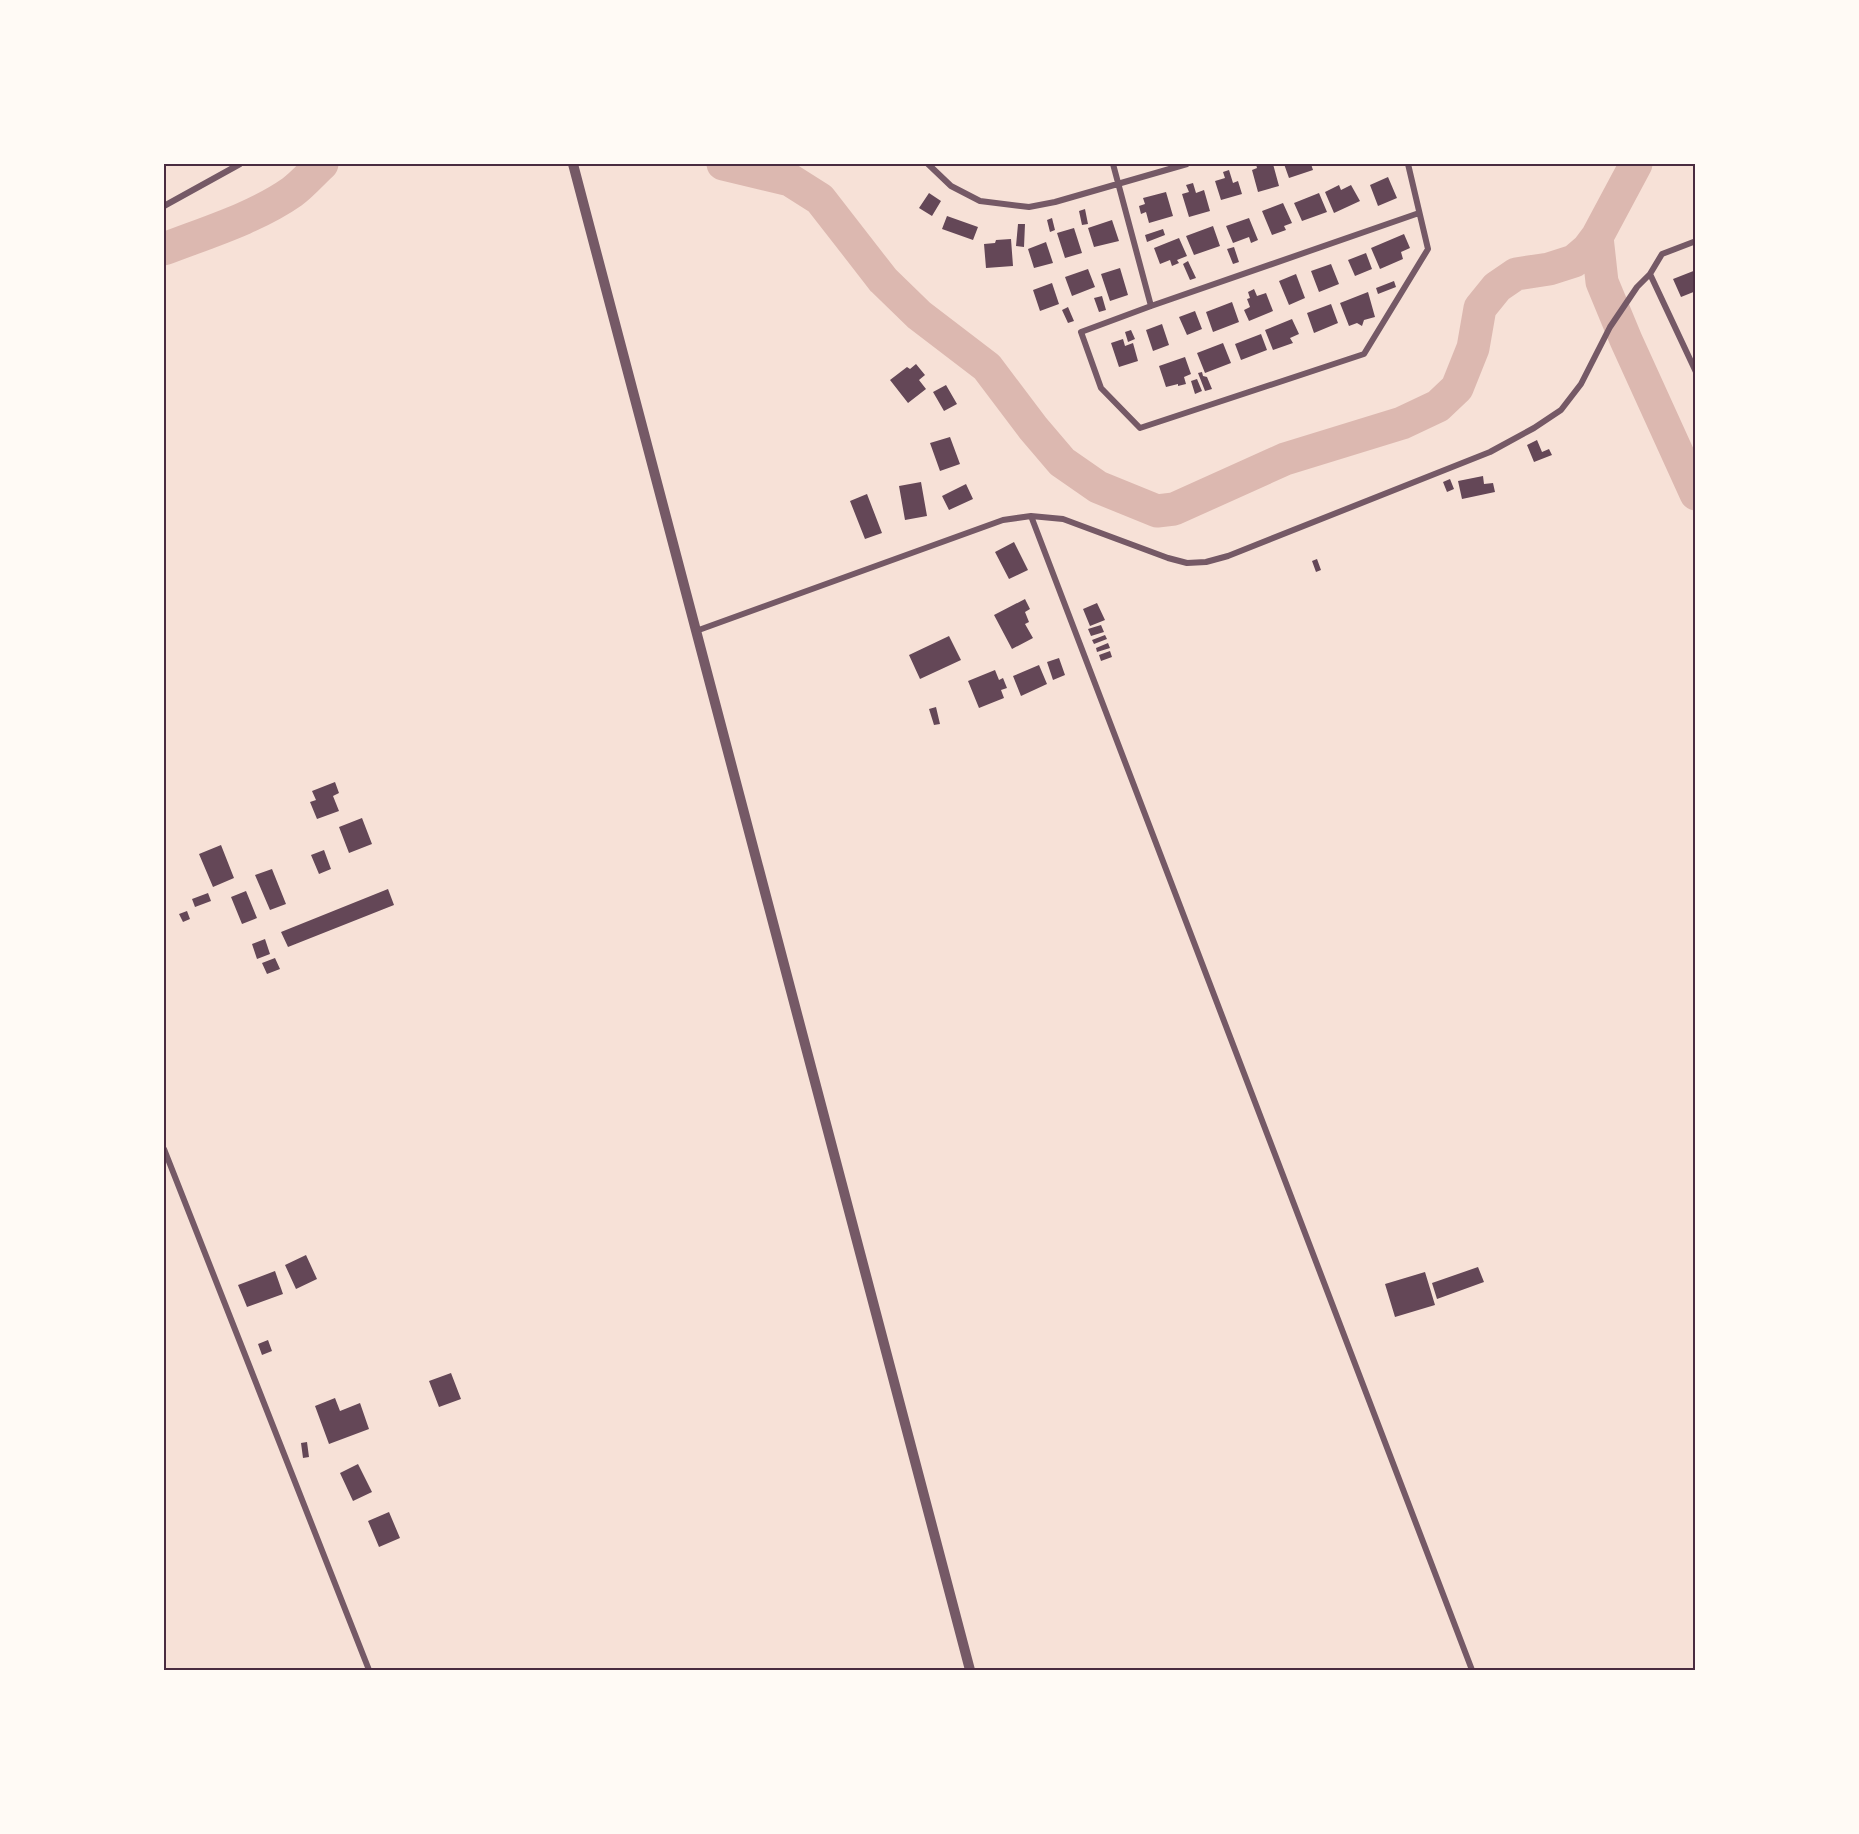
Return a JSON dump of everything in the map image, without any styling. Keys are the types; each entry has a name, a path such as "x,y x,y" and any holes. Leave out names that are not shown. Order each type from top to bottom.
{"street":[{"path":"164,206 240,164"},
{"path":"573,164 970,1671"},
{"path":"928,164 951,186 980,201 1029,207 1055,202 1187,164"},
{"path":"1113,164 1151,306"},
{"path":"1408,164 1428,249 1364,354 1140,428 1101,388 1081,332 1419,213"},
{"path":"696,631 1003,520 1031,516 1063,519 1187,563 1206,562 1228,556 1490,452 1561,410 1581,384 1610,327 1637,287 1650,274 1662,254 1695,241"},
{"path":"1650,274 1695,372"},
{"path":"1031,516 1472,1671"},
{"path":"164,1149 369,1671"}],"building":[{"path":"1256,164 1273,164 1279,186 1258,192 1252,170 1257,168"},
{"path":"1284,164 1311,164 1313,170 1289,178"},
{"path":"1229,170 1233,183 1238,181 1242,194 1221,200 1215,181 1225,178 1223,172"},
{"path":"1388,177 1397,198 1378,206 1370,185"},
{"path":"1193,183 1196,193 1204,190 1210,211 1189,217 1182,194 1189,192 1186,185"},
{"path":"1339,185 1341,190 1351,185 1360,201 1334,213 1325,192"},
{"path":"1166,192 1173,216 1149,223 1146,212 1141,214 1139,206 1145,204 1143,198"},
{"path":"929,193 941,201 932,216 919,208"},
{"path":"1319,193 1327,212 1302,221 1294,203"},
{"path":"1283,203 1292,223 1284,226 1286,230 1272,235 1262,211"},
{"path":"1085,209 1088,224 1082,225 1079,211"},
{"path":"947,216 978,227 973,240 942,229"},
{"path":"1052,218 1055,230 1050,232 1047,220"},
{"path":"1249,218 1258,240 1251,243 1249,237 1233,243 1226,226"},
{"path":"1112,220 1119,241 1094,247 1088,228"},
{"path":"1018,224 1025,224 1024,247 1016,246"},
{"path":"1213,226 1220,246 1194,255 1186,236"},
{"path":"1074,228 1082,253 1065,258 1057,233"},
{"path":"1163,229 1165,235 1147,242 1145,235"},
{"path":"1404,234 1410,248 1401,252 1403,259 1380,269 1371,248"},
{"path":"1179,238 1187,256 1177,260 1179,263 1172,266 1170,260 1160,264 1154,248"},
{"path":"1011,239 1013,266 986,268 984,244"},
{"path":"1046,242 1053,263 1034,268 1028,249"},
{"path":"1234,247 1239,262 1233,264 1227,249"},
{"path":"1366,253 1372,269 1355,276 1348,260"},
{"path":"1188,261 1196,278 1190,280 1183,264"},
{"path":"1331,264 1339,284 1319,292 1311,271"},
{"path":"1120,268 1128,295 1110,301 1101,274"},
{"path":"1088,269 1095,287 1072,296 1065,277"},
{"path":"1696,270 1696,291 1681,297 1673,279"},
{"path":"1296,274 1305,298 1289,305 1279,281"},
{"path":"1394,281 1396,287 1378,294 1376,288"},
{"path":"1052,283 1059,304 1040,311 1033,290"},
{"path":"1254,289 1257,296 1266,293 1273,311 1249,321 1244,310 1250,307 1247,299 1250,298 1248,292"},
{"path":"1368,292 1375,317 1364,320 1362,326 1357,323 1349,326 1340,303"},
{"path":"1102,296 1106,310 1099,312 1094,298"},
{"path":"1232,302 1239,322 1213,332 1206,312"},
{"path":"1331,304 1338,323 1314,333 1307,313"},
{"path":"1068,307 1074,321 1068,323 1062,310"},
{"path":"1195,311 1202,329 1187,335 1179,317"},
{"path":"1292,319 1299,334 1290,338 1293,343 1273,350 1265,330"},
{"path":"1162,324 1169,345 1153,351 1146,330"},
{"path":"1131,330 1135,339 1128,342 1125,332"},
{"path":"1261,334 1267,350 1241,360 1235,344"},
{"path":"1123,339 1125,346 1133,343 1138,361 1119,367 1111,343"},
{"path":"1223,343 1231,363 1205,373 1197,353"},
{"path":"1185,357 1191,374 1184,377 1186,384 1166,387 1159,366"},
{"path":"916,364 925,375 919,380 926,389 908,403 890,380 907,367 910,369"},
{"path":"1202,372 1212,389 1205,391 1198,373"},
{"path":"1197,379 1202,391 1195,394 1191,381"},
{"path":"946,385 957,404 944,411 933,392"},
{"path":"950,437 960,464 940,471 930,443"},
{"path":"1537,440 1542,452 1549,449 1552,455 1534,462 1527,445"},
{"path":"1483,476 1484,484 1493,483 1495,492 1462,499 1458,481"},
{"path":"1450,479 1454,489 1447,492 1443,482"},
{"path":"921,482 927,516 905,520 899,486"},
{"path":"966,484 973,499 949,510 942,496"},
{"path":"867,494 882,533 865,539 850,501"},
{"path":"1014,542 1028,570 1009,579 995,552"},
{"path":"1317,559 1321,570 1316,572 1312,561"},
{"path":"1025,599 1030,609 1025,612 1029,622 1025,624 1033,638 1012,649 994,615"},
{"path":"1097,603 1105,620 1090,626 1083,609"},
{"path":"1101,625 1104,632 1091,636 1088,629"},
{"path":"1105,635 1107,639 1094,644 1092,640"},
{"path":"949,636 961,660 920,679 909,655"},
{"path":"1108,643 1110,648 1097,652 1096,648"},
{"path":"1110,651 1112,657 1101,661 1099,655"},
{"path":"1059,658 1065,675 1053,680 1047,662"},
{"path":"1039,665 1047,684 1021,696 1013,676"},
{"path":"995,670 999,680 1003,678 1007,688 1001,690 1004,698 979,708 968,681"},
{"path":"936,707 940,724 934,725 929,709"},
{"path":"335,782 339,793 333,796 339,811 317,819 310,802 316,800 312,791"},
{"path":"362,818 372,844 349,853 339,827"},
{"path":"221,845 234,878 213,887 199,854"},
{"path":"324,850 331,869 319,874 311,855"},
{"path":"272,869 286,904 270,910 255,875"},
{"path":"388,889 394,905 288,947 281,932"},
{"path":"246,891 257,918 242,924 231,897"},
{"path":"208,893 211,901 195,907 192,899"},
{"path":"187,911 190,919 183,922 179,914"},
{"path":"265,939 270,954 257,959 252,944"},
{"path":"275,958 280,969 267,974 262,963"},
{"path":"306,1255 317,1279 296,1289 285,1265"},
{"path":"1478,1267 1484,1282 1437,1299 1432,1283"},
{"path":"275,1271 283,1294 247,1307 238,1285"},
{"path":"1425,1272 1435,1305 1395,1317 1385,1284"},
{"path":"268,1340 272,1351 262,1355 258,1344"},
{"path":"451,1373 461,1399 439,1407 429,1381"},
{"path":"335,1398 340,1411 360,1403 369,1429 329,1444 315,1406"},
{"path":"307,1442 309,1457 303,1458 301,1443"},
{"path":"358,1464 372,1492 353,1501 340,1473"},
{"path":"389,1512 400,1538 379,1547 368,1521"}],"waterway":[{"path":"164,249 262,210 300,186 322,164"},
{"path":"723,164 790,180 820,199 883,280 919,315 987,367 1062,462 1098,487 1157,511 1174,509 1285,459 1402,423 1438,406 1457,388 1473,348 1480,308 1497,287 1516,274 1549,269 1574,261 1588,249 1597,237 1636,164"},
{"path":"1597,237 1602,282 1696,494"}]}
